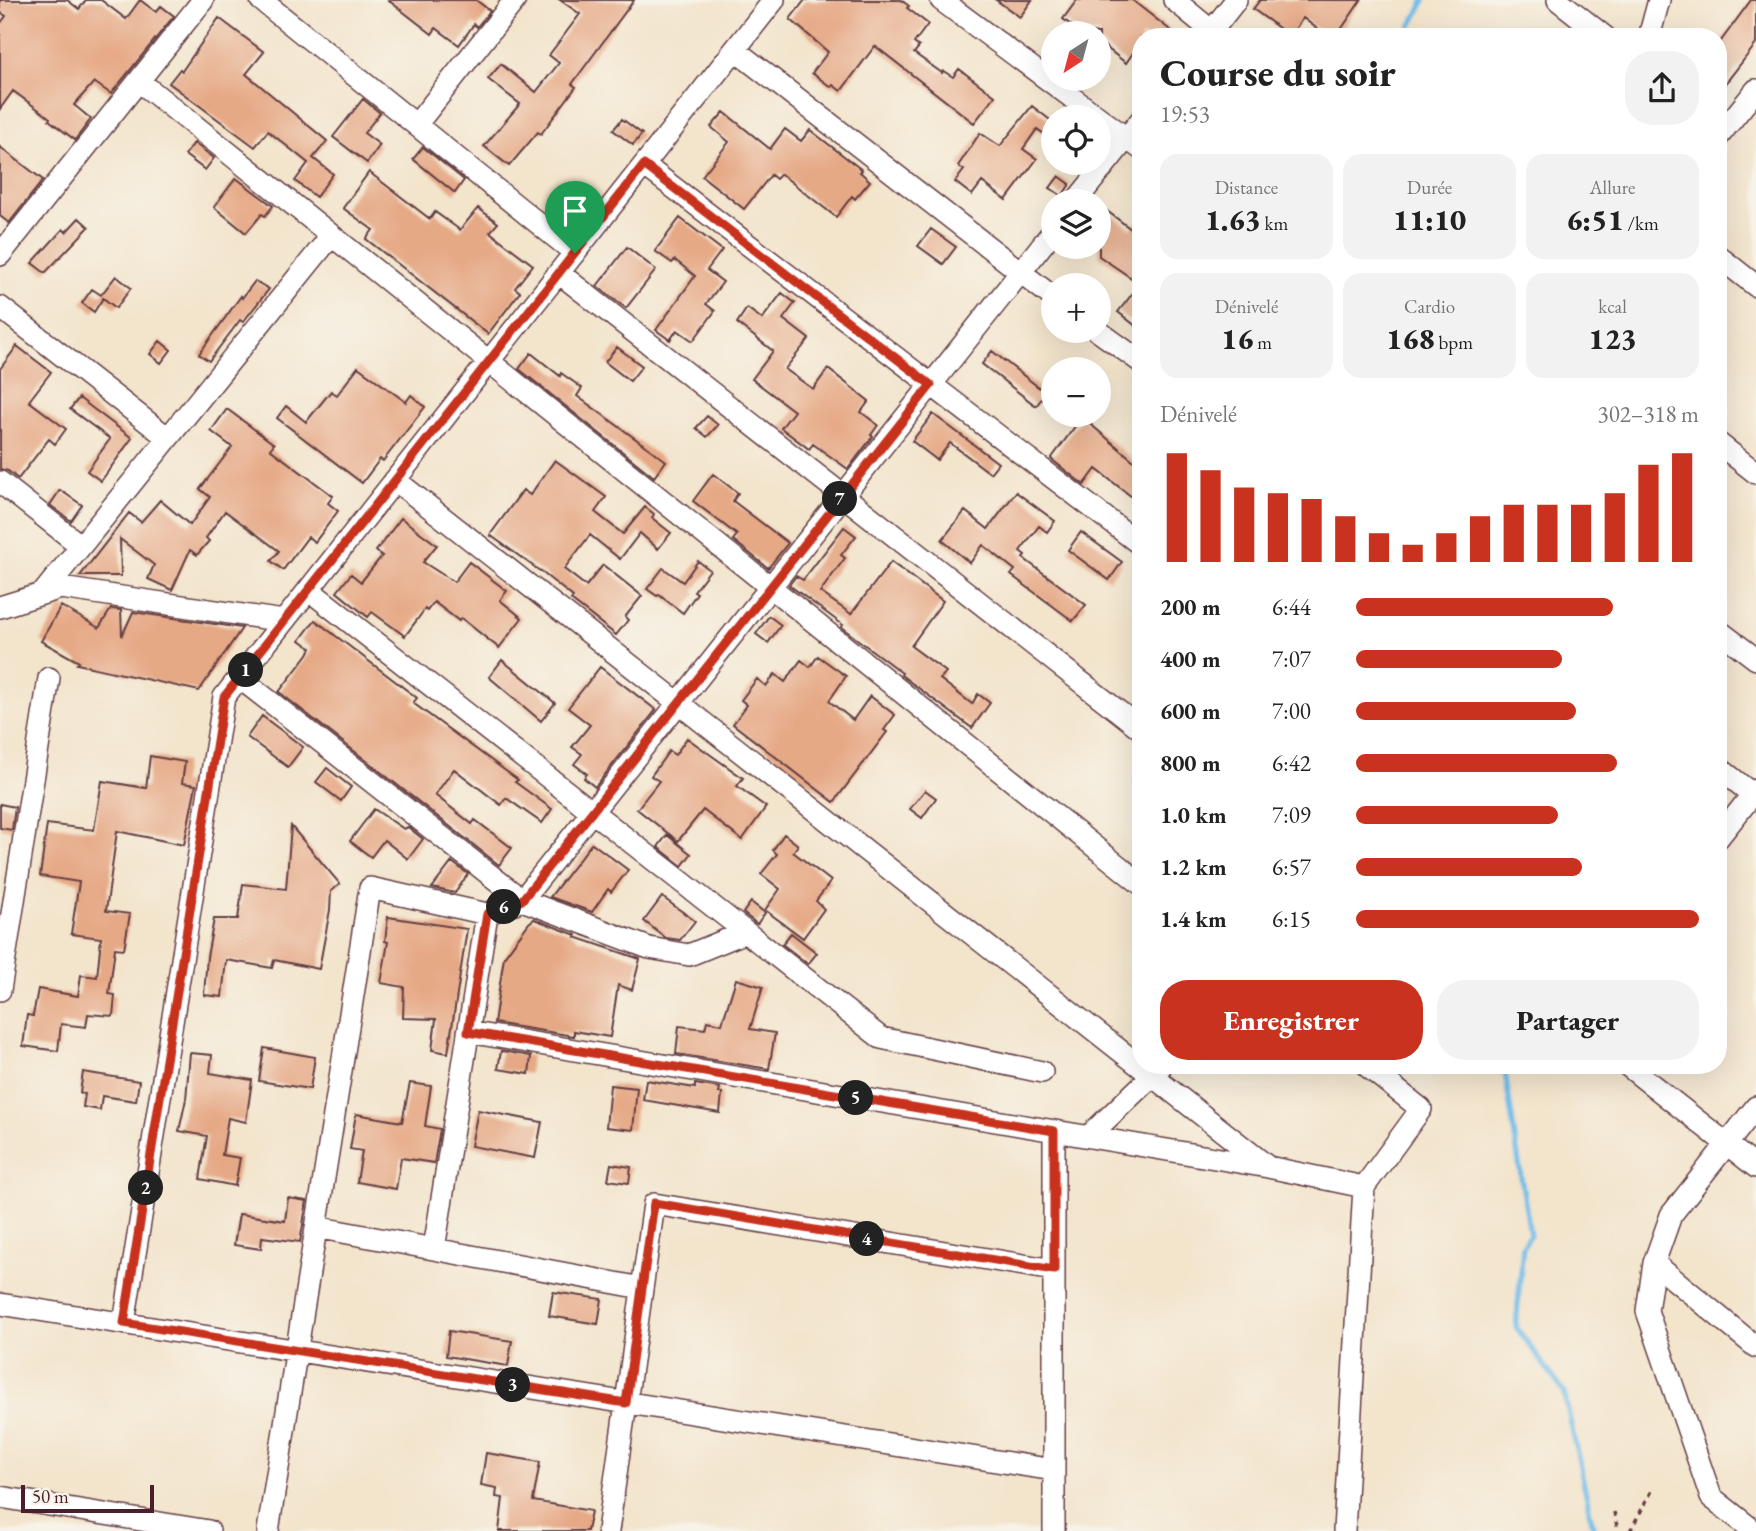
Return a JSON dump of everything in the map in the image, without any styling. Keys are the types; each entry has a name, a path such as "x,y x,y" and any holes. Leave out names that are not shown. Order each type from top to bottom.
{"street":[{"path":"0,256 203,0"},
{"path":"261,0 575,253"},
{"path":"416,125 515,0"},
{"path":"124,1323 224,697 774,0"},
{"path":"941,0 1132,143"},
{"path":"1174,0 1205,28"},
{"path":"1218,28 1236,0"},
{"path":"1558,0 1594,28"},
{"path":"1651,28 1659,0"},
{"path":"735,50 1041,288"},
{"path":"139,81 1132,877"},
{"path":"1727,126 1756,89"},
{"path":"1088,189 1132,146"},
{"path":"644,165 1132,538"},
{"path":"43,593 331,236"},
{"path":"268,1531 370,888 487,914 522,900 1041,246"},
{"path":"1727,263 1756,286"},
{"path":"559,273 1132,719"},
{"path":"0,307 168,438"},
{"path":"1111,340 1132,356"},
{"path":"1727,450 1756,473"},
{"path":"395,480 678,703 1132,1051"},
{"path":"0,482 81,546"},
{"path":"0,607 61,588 284,621"},
{"path":"309,590 881,1038 1042,1072"},
{"path":"1727,636 1756,659"},
{"path":"0,990 48,678"},
{"path":"240,678 522,900 649,948 689,955 746,932"},
{"path":"1727,773 1754,792 1727,826"},
{"path":"434,1249 487,914"},
{"path":"468,1032 1269,1167 1364,1187"},
{"path":"1089,1136 1155,1074"},
{"path":"1161,1074 1269,1167"},
{"path":"1344,1531 1364,1187 1421,1109 1377,1074"},
{"path":"1638,1074 1756,1167"},
{"path":"1754,1531 1711,1497 1647,1311 1654,1263 1671,1215 1756,1107"},
{"path":"1054,1131 1055,1531"},
{"path":"608,1531 654,1203 1054,1270"},
{"path":"316,1227 642,1288"},
{"path":"1654,1263 1756,1347"},
{"path":"0,1304 1054,1470"},
{"path":"0,1497 209,1531"}],"path":[{"path":"1630,1531 1653,1489"},
{"path":"1614,1512 1618,1531"}],"building":[{"path":"0,0 67,0 79,9 86,0 101,0 126,19 140,0 156,12 161,6 174,16 111,94 94,82 74,105 91,119 75,140 13,91 0,109 0,24 6,16 0,12"},
{"path":"388,0 476,0 490,11 477,27 474,24 459,45 436,28 432,34"},
{"path":"560,0 634,0 572,84 576,87 541,134 538,132 509,166 484,146 520,104 488,79 501,64 536,92 559,63 549,55 580,14"},
{"path":"805,0 901,0 928,24 914,43 919,47 914,53 942,73 943,71 953,77 959,69 995,96 974,123 875,46 841,91 833,85 831,87 812,73 828,52 790,19"},
{"path":"996,0 1032,0 1020,17"},
{"path":"1077,0 1132,0 1168,28 1132,28 1132,54 1126,63 1111,51 1111,21 1063,19"},
{"path":"1260,0 1361,0 1342,28 1316,28 1303,18 1296,28 1279,28 1253,9"},
{"path":"1751,0 1756,0 1756,44 1727,81 1727,33"},
{"path":"219,18 264,52 246,74 327,141 313,158 333,174 316,197 295,181 308,163 268,131 255,147 169,83 180,69 182,71"},
{"path":"363,99 380,113 364,133 380,145 367,163 333,137"},
{"path":"1032,106 1041,113 1041,132 1037,129 1023,149 1037,159 1006,200 982,182 972,195 955,182 964,170 958,166 980,133 1000,146"},
{"path":"724,112 770,149 785,129 801,141 810,130 862,170 860,172 870,181 855,199 852,196 836,217 781,174 776,179 771,175 744,209 702,176 729,142 711,127"},
{"path":"622,119 642,134 633,145 613,130"},
{"path":"194,143 214,158 205,170 185,155"},
{"path":"0,147 43,180 9,223 0,216"},
{"path":"423,147 464,180 455,193 413,159"},
{"path":"369,172 430,219 435,212 460,230 478,208 498,223 490,232 533,265 515,288 520,292 488,334 366,239 373,230 343,208"},
{"path":"1059,176 1070,184 1067,189 1050,188"},
{"path":"236,178 273,206 265,216 262,214 246,233 214,207"},
{"path":"1111,214 1132,228 1132,279 1103,259 1111,259"},
{"path":"79,218 89,227 45,273 32,263 63,229 66,232"},
{"path":"680,218 722,250 707,270 723,282 706,304 715,311 693,341 677,330 670,340 656,330 695,276 675,260 672,263 655,251"},
{"path":"931,229 956,247 943,264 918,246"},
{"path":"627,247 656,270 626,308 597,286"},
{"path":"116,276 131,288 116,308 103,298 94,312 82,303 92,289 101,295"},
{"path":"255,281 269,289 243,322 240,320 209,361 199,354"},
{"path":"782,293 795,303 783,319 809,339 785,369 813,389 828,369 869,401 861,412 878,425 848,469 813,444 809,449 781,428 794,411 752,379 773,351 737,323 747,308 762,319"},
{"path":"1132,294 1132,323 1118,312"},
{"path":"160,341 171,350 161,363 150,354"},
{"path":"17,346 51,372 29,401 66,429 55,444 49,439 18,479 8,471 0,469 0,369"},
{"path":"617,347 642,366 630,381 605,362"},
{"path":"992,351 1041,389 1041,400 1036,406 982,364"},
{"path":"531,353 560,376 561,373 582,388 577,396 666,461 654,477 519,369"},
{"path":"358,367 406,402 411,395 425,407 383,461 380,459 362,483 277,418 286,406 306,422 331,391 337,395"},
{"path":"79,398 132,438 101,481 87,471 110,439 70,409"},
{"path":"227,409 274,444 270,449 333,496 328,503 338,511 315,542 308,537 283,570 271,561 279,551 225,511 206,538 209,541 197,555 190,550 172,590 148,579 154,565 120,539 121,576 80,576 129,513 141,522 160,500 190,525 210,497 200,489 232,447 211,431"},
{"path":"933,414 998,463 990,473 950,443 937,460 912,441"},
{"path":"707,416 718,425 707,437 696,428"},
{"path":"1075,427 1094,427 1132,459 1132,497 1096,469 1084,485 1051,459"},
{"path":"555,460 606,497 595,512 623,534 645,507 654,514 652,518 671,533 658,549 640,533 620,559 590,535 564,569 586,586 603,565 642,596 625,617 628,620 616,635 571,600 573,597 490,535 523,490 530,495"},
{"path":"713,474 738,493 733,501 788,543 768,568 733,540 737,535 693,501"},
{"path":"60,490 82,505 71,521 50,505"},
{"path":"1016,492 1055,521 1047,532 1039,526 1020,551 1025,555 1023,558 1086,605 1073,621 1011,575 1015,570 983,545 970,563 942,540 965,511 988,529"},
{"path":"401,518 437,545 423,562 454,582 469,562 507,591 500,600 522,618 499,648 461,618 459,621 434,602 427,611 425,609 405,636 372,612 368,617 337,592 351,574 361,582 382,556 376,551"},
{"path":"844,527 856,536 841,555 845,558 820,592 851,614 891,562 943,601 911,646 946,672 940,679 972,704 978,694 990,703 972,728 789,585 796,576 803,580"},
{"path":"1081,532 1122,562 1109,580 1068,550"},
{"path":"698,561 710,570 694,591 697,593 683,613 647,589 663,568 683,582"},
{"path":"61,606 99,628 111,609 121,610 122,636 133,612 242,628 199,691 77,664 79,662 41,641"},
{"path":"769,616 781,625 768,643 756,634"},
{"path":"315,620 417,698 413,703 518,780 515,782 552,809 542,823 506,798 501,805 454,769 435,795 472,824 475,820 512,848 499,865 279,692 311,648 300,640"},
{"path":"818,656 846,676 829,701 853,720 870,696 895,715 884,730 887,732 834,802 733,724 747,705 741,700 757,679 766,686 775,674 785,682 801,660 810,667"},
{"path":"502,660 555,703 541,721 489,677"},
{"path":"600,667 656,710 595,787 584,778 587,774 574,764 582,754 572,747 590,725 568,708"},
{"path":"262,716 303,747 288,767 247,737"},
{"path":"687,738 743,778 737,786 766,807 742,840 703,810 678,841 637,809 659,781 651,776 669,751 675,755"},
{"path":"150,756 185,762 182,783 196,785 184,845 117,831 106,911 130,914 124,949 115,948 109,994 115,995 113,1016 88,1014 86,1027 61,1024 58,1051 23,1046 27,1015 33,1016 38,989 78,996 81,975 97,977 101,938 71,934 79,882 40,876 47,824 94,830 102,781 146,788"},
{"path":"327,768 351,787 341,801 316,782"},
{"path":"925,790 936,798 922,818 910,809"},
{"path":"0,804 15,807 12,830 0,828"},
{"path":"374,809 404,829 408,827 423,839 408,859 384,840 371,857 350,841"},
{"path":"291,826 340,884 331,891 319,969 274,960 272,968 226,960 222,997 204,995 214,919 238,919 243,884 286,889"},
{"path":"784,834 798,845 793,852 831,881 816,901 824,909 803,938 765,910 780,889 761,874 777,854 773,850"},
{"path":"667,835 691,854 682,866 658,847"},
{"path":"592,843 628,870 611,892 608,889 592,912 550,897"},
{"path":"452,862 468,874 455,893 432,888"},
{"path":"662,897 695,921 680,940 666,938 644,921"},
{"path":"751,902 765,913 757,924 743,913"},
{"path":"388,917 467,929 448,1053 432,1050 436,1019 403,1018 404,987 381,983 388,942 385,941"},
{"path":"534,919 576,935 575,937 640,959 632,990 618,985 610,1037 574,1031 574,1036 494,1023 504,957"},
{"path":"791,933 817,953 808,964 782,944"},
{"path":"736,979 763,987 750,1029 775,1033 769,1069 676,1054 679,1026 705,1029 707,1021 722,1024"},
{"path":"264,1048 315,1057 310,1089 259,1081"},
{"path":"501,1051 531,1056 529,1074 498,1069"},
{"path":"190,1053 212,1055 210,1073 252,1080 246,1122 228,1118 222,1155 240,1158 235,1186 200,1179 207,1136 179,1131 186,1099"},
{"path":"83,1072 139,1081 136,1101 102,1096 100,1110 83,1107 85,1094 80,1093"},
{"path":"646,1080 695,1088 695,1084 720,1088 720,1113 643,1100"},
{"path":"410,1083 431,1086 425,1126 440,1129 434,1163 401,1158 396,1189 357,1182 362,1151 350,1149 356,1114 402,1122"},
{"path":"610,1085 637,1088 633,1130 606,1127"},
{"path":"478,1110 542,1122 535,1158 471,1146"},
{"path":"611,1164 631,1167 629,1183 608,1180"},
{"path":"288,1198 307,1201 300,1242 262,1237 261,1249 234,1245 239,1214 285,1221"},
{"path":"553,1292 602,1299 598,1324 549,1316"},
{"path":"449,1331 512,1341 508,1366 446,1356"},
{"path":"486,1453 540,1462 533,1501 591,1511 587,1531 499,1531 503,1498 496,1497 497,1488 481,1485"}],"waterway":[{"path":"1410,28 1425,0"},
{"path":"1505,1074 1530,1235 1523,1246 1516,1327 1564,1392 1594,1531"}],"route":[{"path":"644,165 931,385 522,900 487,914 468,1032 1054,1131 1054,1270 654,1203 626,1403 124,1323 224,697 575,253 644,165"}]}
